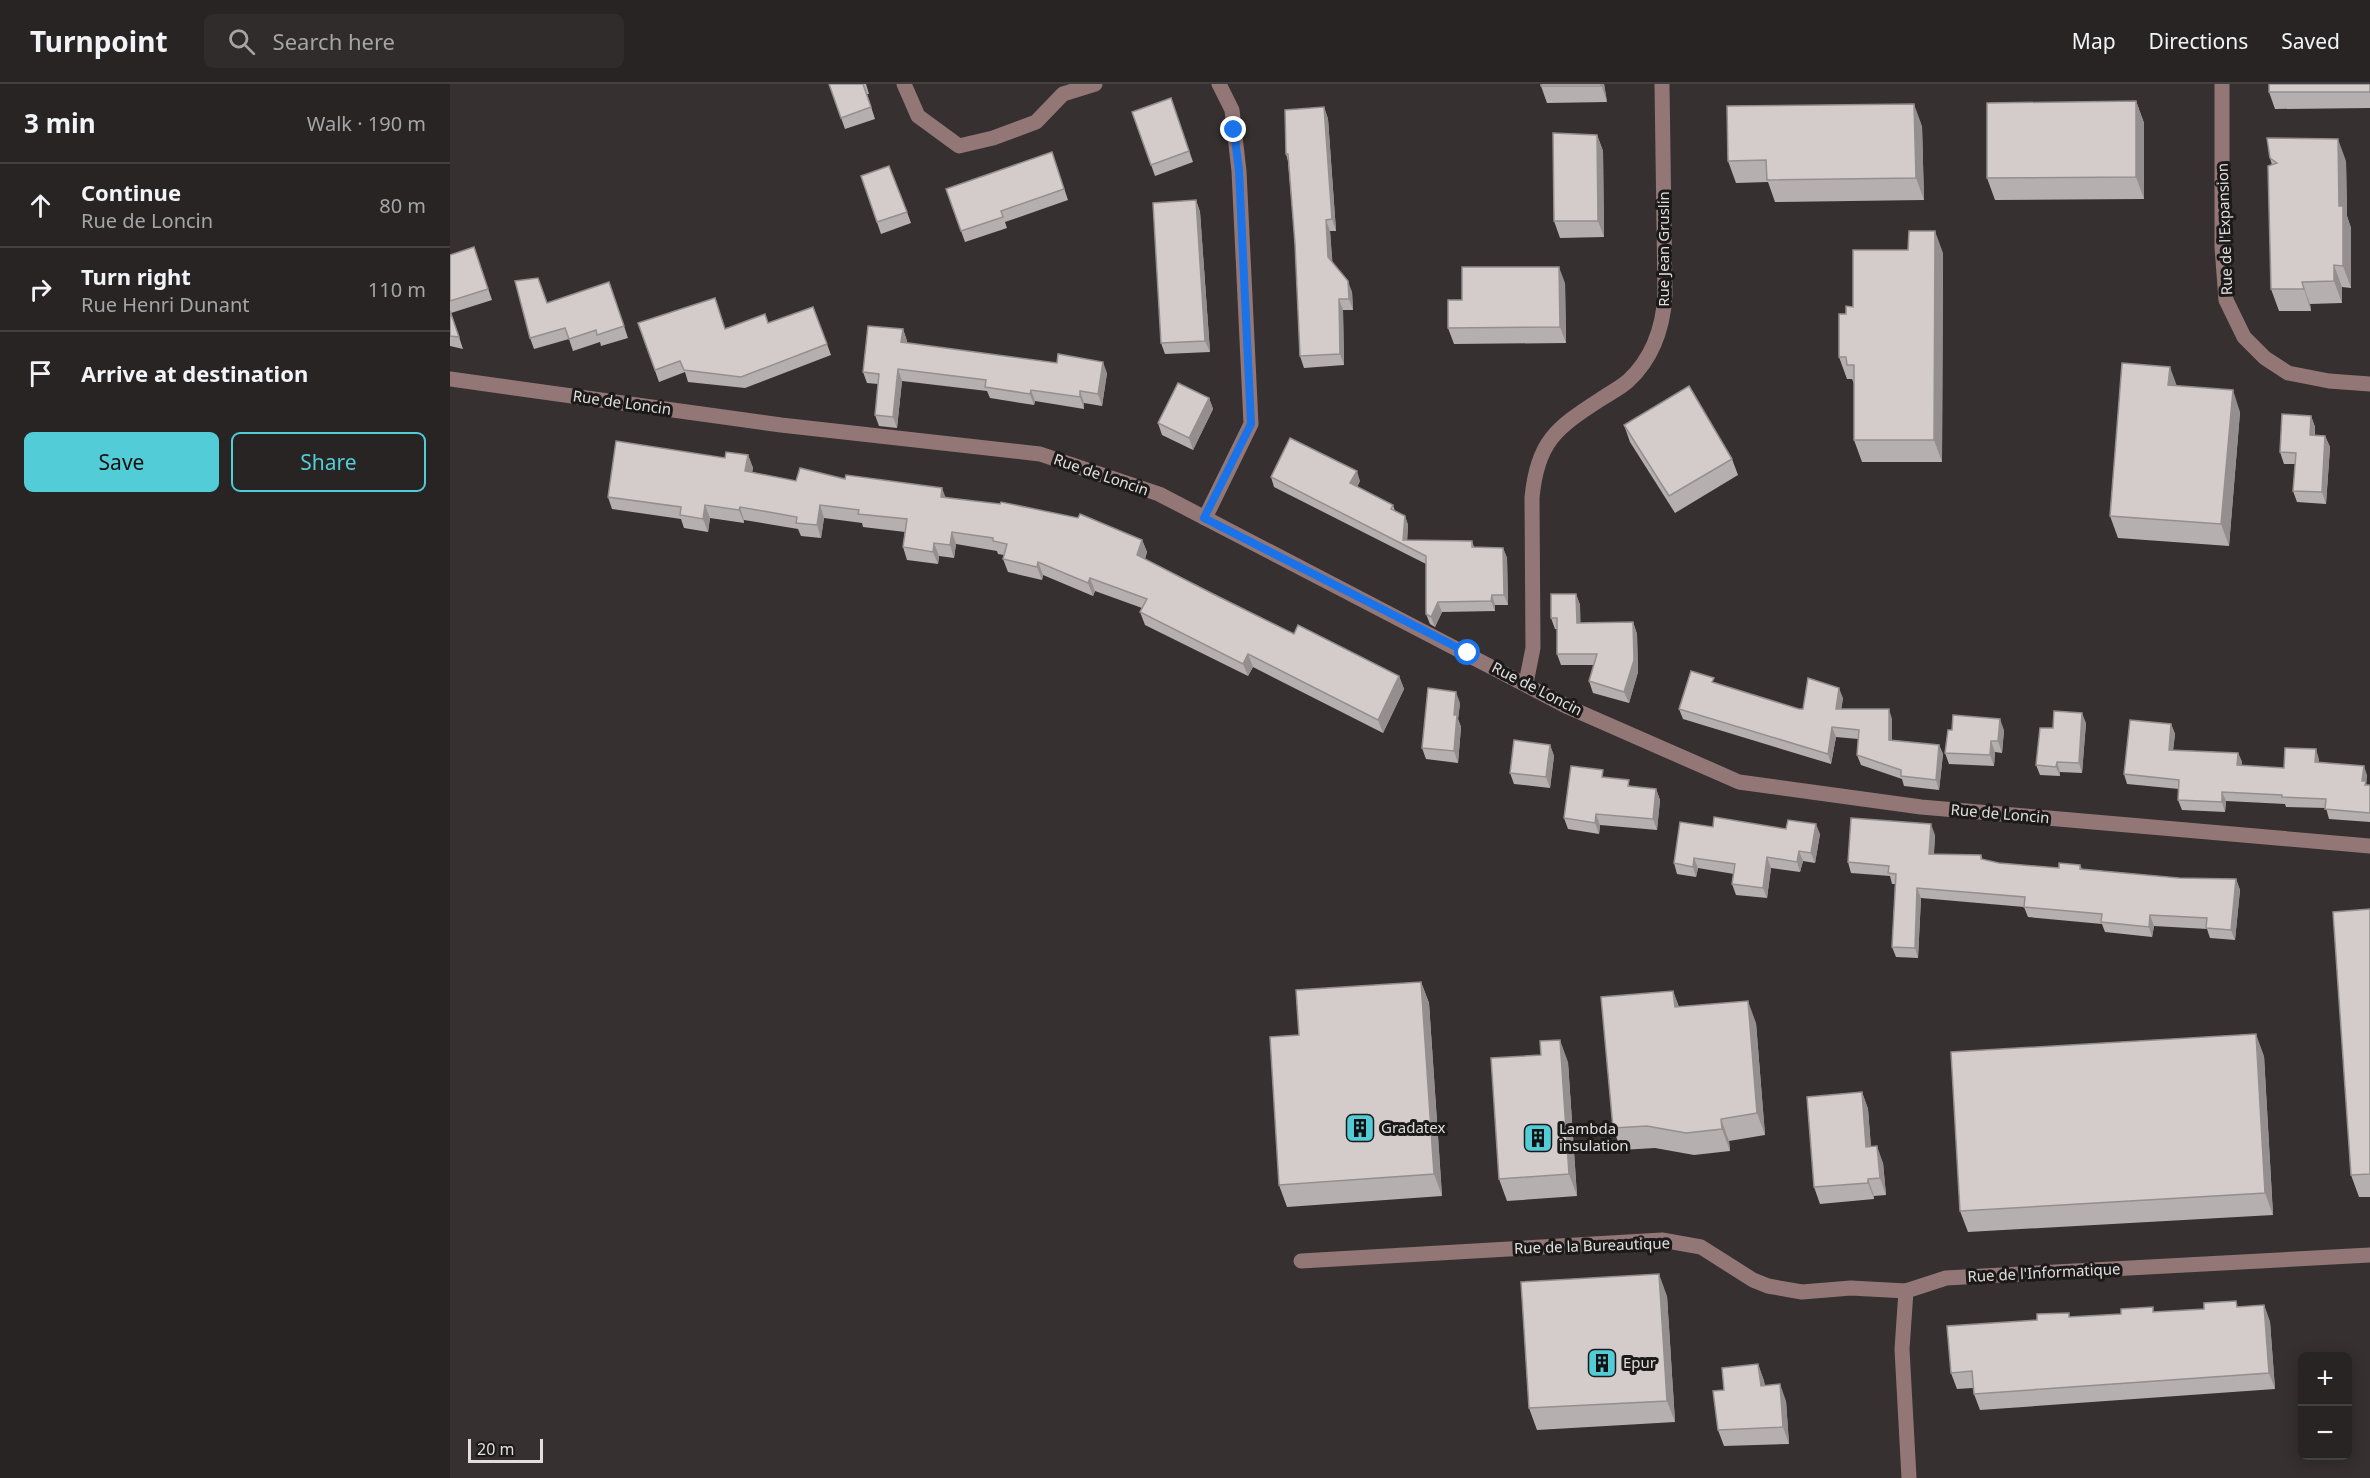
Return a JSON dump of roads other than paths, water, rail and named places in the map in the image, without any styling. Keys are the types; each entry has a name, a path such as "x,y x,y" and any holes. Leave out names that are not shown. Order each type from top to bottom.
{"street":[{"path":"904,84 918,116 959,146 993,138 1036,122 1064,94 1095,84"},
{"path":"1204,518 1251,424 1239,171 1232,110 1219,84"},
{"name":"Rue Jean Gruslin","path":"1526,683 1533,648 1532,498 1534,475 1543,451 1555,432 1574,416 1627,382 1643,365 1653,349 1664,316 1662,84"},
{"name":"Rue de l'Expansion","path":"2222,84 2222,247 2226,300 2244,337 2265,358 2288,374 2329,381 2370,384"},
{"name":"Rue de Loncin","path":"450,379 769,423 1040,454 1159,494 1526,683 1568,707 1739,782 1921,807 2370,846"},
{"name":"Rue de la Bureautique","path":"1301,1261 1662,1240 1701,1247 1753,1280 1768,1286 1802,1292 1851,1288 1906,1291"},
{"name":"Rue de l'Informatique","path":"1906,1291 1946,1278 2370,1255"},
{"path":"1906,1291 1902,1349 1909,1478"}],"place":[{"name":"Gradatex","path":"1360,1128"},
{"name":"Lambda insulation","path":"1538,1138"},
{"name":"Epur","path":"1602,1363"}]}
